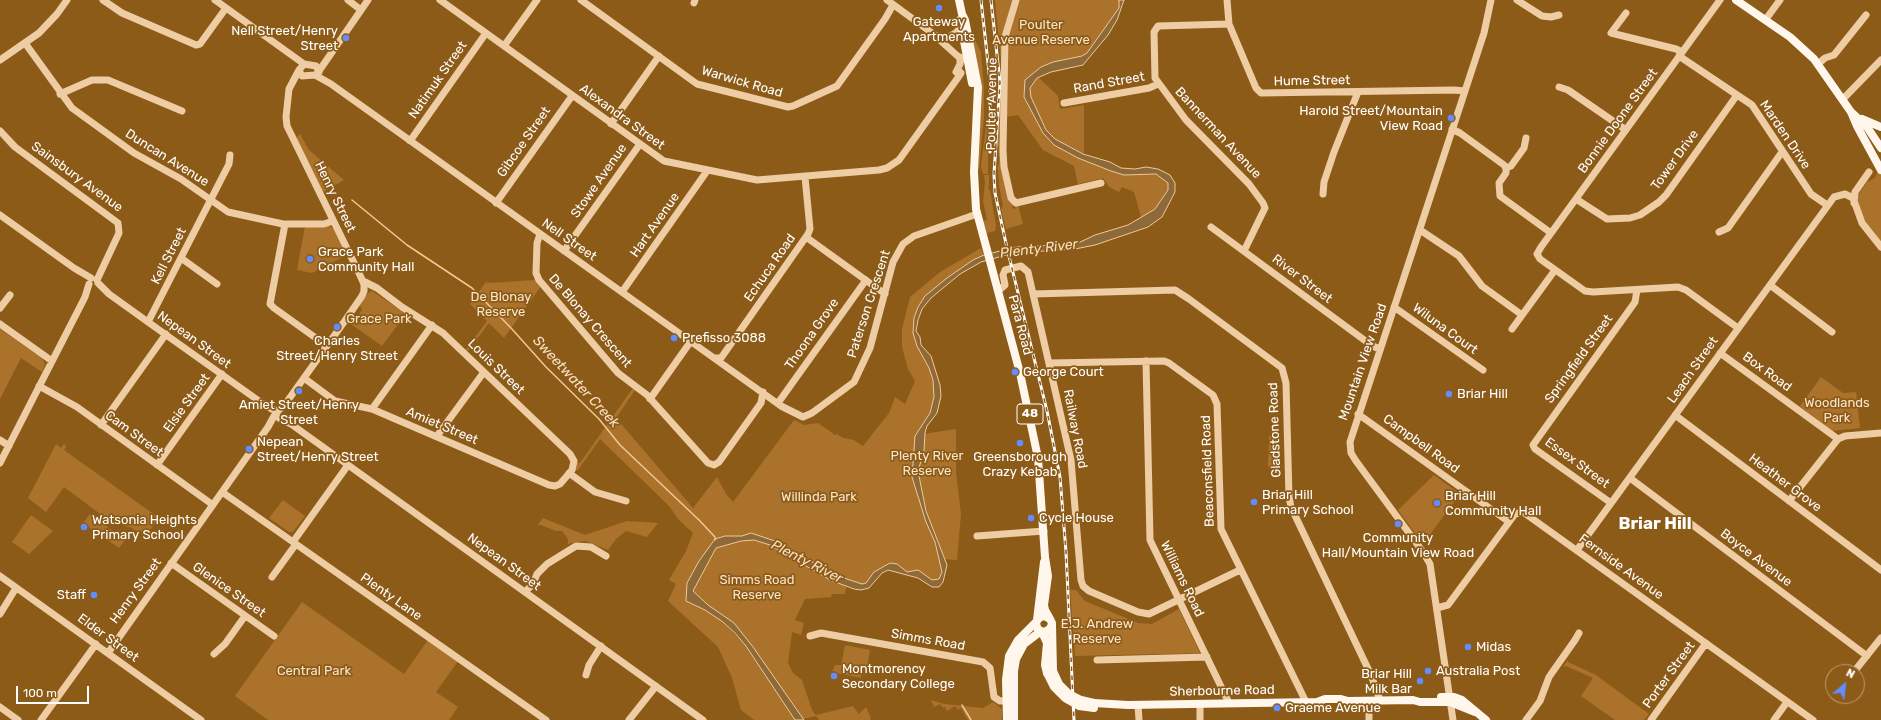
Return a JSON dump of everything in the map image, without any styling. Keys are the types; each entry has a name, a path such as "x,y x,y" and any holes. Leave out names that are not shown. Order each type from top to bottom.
{"main road":[{"name":"Para Road","path":"960,0 978,83 978,94 976,100"},
{"path":"1736,0 1766,19 1800,45 1818,64 1851,112 1881,170"},
{"name":"Para Road","path":"962,14 960,17 961,26 976,100 974,172 977,214 1020,372 1034,435 1040,470 1045,557 1048,576 1044,605 1051,622"},
{"path":"1851,112 1868,127 1880,145 1870,149"},
{"path":"1858,117 1881,127"},
{"name":"Para Road","path":"1036,621 1045,557"},
{"path":"1007,720 1010,701 1014,667 1017,655 1026,640 1041,631 1047,631 1051,622 1043,616 1036,621 1018,640 1010,653 1007,663 1010,701 1014,720"},
{"path":"1036,621 1036,626 1041,631"},
{"name":"48","path":"1050,672 1051,622"},
{"name":"Sherbourne Road","path":"1041,631 1047,643 1045,665 1059,684 1069,694 1094,706 1317,702 1325,699 1341,699 1348,701 1413,700 1420,697 1462,700 1471,706 1475,712"},
{"name":"Sherbourne Road","path":"1450,700 1475,712 1486,720"}],"street":[{"path":"0,60 39,33 57,14 67,0"},
{"path":"103,0 122,13 196,45 200,44 226,8"},
{"path":"215,0 287,51 301,69 317,71"},
{"path":"348,0 361,10"},
{"path":"317,71 368,0"},
{"path":"504,46 537,0"},
{"name":"Warwick Road","path":"581,0 697,84 791,107 837,86 895,6"},
{"path":"887,0 932,33 960,57 970,72"},
{"name":"Poulter Avenue","path":"1016,0 1005,37 1002,151 1011,198 1015,206 1101,183"},
{"name":"Hume Street","path":"1227,0 1229,24 1259,93 1465,91"},
{"name":"Mountain View Road","path":"1453,719 1431,568 1426,556 1351,453 1350,438 1465,91 1485,28 1491,0"},
{"path":"1517,0 1544,16 1558,16"},
{"name":"Bonnie Doone Street","path":"1555,270 1538,256 1539,250 1720,0"},
{"path":"1766,19 1780,0"},
{"name":"Alexandra Street","path":"443,1 486,34 667,163 761,181 879,170 889,167 958,70 961,64 960,57"},
{"name":"Marden Drive","path":"1626,14 1612,34 1676,48 1681,54 1754,107 1810,194 1827,204"},
{"path":"1818,64 1825,58 1834,55 1866,15"},
{"name":"Bannerman Avenue","path":"1229,24 1158,26 1154,32 1155,78 1186,120 1249,184 1263,203 1264,208 1262,214 1244,251"},
{"path":"932,33 942,37 949,37 957,32 961,26"},
{"name":"Natimuk Street","path":"410,141 486,34"},
{"name":"Duncan Avenue","path":"25,43 60,94 74,110 131,151 181,179 232,214 285,224 324,224 333,221"},
{"path":"611,124 659,56"},
{"path":"1842,99 1881,60"},
{"path":"301,69 317,71"},
{"name":"Henry Street","path":"108,653 268,427 361,299 364,291 363,281 287,126 286,117 289,96 301,69"},
{"name":"Nell Street","path":"317,71 331,84 542,236 778,403 796,414"},
{"path":"60,94 92,80 108,80 182,111"},
{"name":"Rand Street","path":"1064,103 1150,88 1158,84"},
{"path":"1559,87 1568,90 1626,130"},
{"path":"1323,194 1324,182 1334,152 1358,92"},
{"name":"Tower Drive","path":"1576,200 1607,219 1630,218 1640,215 1659,202 1666,195 1737,95"},
{"name":"Gibcoe Street","path":"496,203 572,96"},
{"path":"1452,129 1498,160 1506,168"},
{"name":"Sainsbury Avenue","path":"0,132 15,147 118,223 119,233 84,297 0,463"},
{"path":"1506,168 1511,166 1524,148 1526,138"},
{"name":"Stowe Avenue","path":"564,251 640,144"},
{"path":"1719,232 1728,228 1782,152"},
{"name":"Kell Street","path":"148,322 229,164 230,155"},
{"path":"1506,168 1506,173 1499,184 1500,196 1551,233"},
{"name":"Hart Avenue","path":"622,292 707,171"},
{"path":"1869,172 1855,192 1854,203 1862,223 1881,247"},
{"name":"Echuca Road","path":"716,358 721,358 806,237 810,229 805,177"},
{"path":"1827,204 1842,197 1854,203"},
{"name":"Leach Street","path":"1577,550 1770,285 1827,204"},
{"name":"Paterson Crescent","path":"796,414 803,417 809,415 854,382 870,348 895,257 908,240 977,214"},
{"name":"Nepean Street","path":"0,215 703,720"},
{"path":"285,224 270,304 327,346"},
{"name":"River Street","path":"1211,227 1371,345 1379,349"},
{"path":"1420,230 1459,256 1482,286 1522,316"},
{"name":"De Blonay Crescent","path":"542,236 537,246 536,273 539,280 618,373 650,399 705,461 712,465 719,462 761,403"},
{"path":"806,237 886,294"},
{"path":"181,258 217,284"},
{"name":"Railway Road","path":"998,291 1005,285 1005,270 1019,266 1025,268 1029,274 1071,460 1081,584 1090,591 1146,614 1153,613 1180,600"},
{"path":"1512,329 1555,270 1587,292 1673,287 1682,288 1738,328"},
{"name":"Thoona Grove","path":"778,403 866,280"},
{"name":"Louis Street","path":"363,281 377,288 382,293 432,325 484,372 570,454 574,464 569,473"},
{"path":"1770,285 1832,332"},
{"name":"Louis Street","path":"364,291 373,290 382,293"},
{"name":"Gladstone Road","path":"1033,294 1175,290 1190,299 1282,368 1286,383 1289,497 1291,507 1371,675 1381,700"},
{"name":"Springfield Street","path":"1534,440 1635,302 1637,290"},
{"path":"0,308 10,295"},
{"name":"Wiluna Court","path":"1394,306 1482,370"},
{"path":"0,324 52,361"},
{"path":"372,409 432,325"},
{"path":"101,424 166,334"},
{"path":"650,399 691,341"},
{"name":"Box Road","path":"1720,353 1838,439"},
{"name":"Beaconsfield Road","path":"1049,363 1159,360 1170,363 1210,392 1215,398 1217,404 1221,529 1306,702"},
{"name":"Williams Road","path":"1146,361 1150,536 1153,546 1229,703"},
{"path":"436,436 484,372"},
{"name":"Elsie Street","path":"157,465 222,374"},
{"name":"Amiet Street","path":"304,378 335,401 372,409 549,485 555,486 560,484 569,473"},
{"name":"Cam Street","path":"39,386 71,403 213,505"},
{"path":"761,403 763,392"},
{"path":"761,403 771,397"},
{"name":"Campbell Road","path":"1358,414 1509,522"},
{"name":"Heather Grove","path":"1676,415 1881,570"},
{"path":"1789,500 1838,439 1845,436 1881,433"},
{"path":"0,440 8,446"},
{"name":"Essex Street","path":"1534,440 1533,444 1535,449 1611,503"},
{"path":"272,577 348,465"},
{"path":"569,473 597,493 626,501"},
{"name":"Boyce Avenue","path":"1630,478 1867,656"},
{"name":"Plenty Lane","path":"222,492 546,720"},
{"name":"Fernside Avenue","path":"1437,608 1448,605 1515,514 1523,512 1813,720"},
{"path":"977,536 1044,531"},
{"path":"525,592 533,584 538,574 547,564 576,546 591,547 606,557"},
{"name":"Glenice Street","path":"171,563 274,636"},
{"path":"1180,600 1240,570"},
{"name":"Elder Street","path":"0,576 201,720"},
{"path":"0,614 16,588"},
{"path":"214,654 225,644 245,616"},
{"name":"Simms Road","path":"810,636 821,633 983,662 990,668 994,697 998,700 1010,701"},
{"path":"1526,720 1540,702 1549,677 1579,633"},
{"path":"1860,664 1881,638"},
{"name":"Porter Street","path":"1651,720 1706,643"},
{"path":"41,720 96,644"},
{"path":"586,675 588,665 601,646"},
{"path":"1098,660 1207,657"},
{"path":"629,720 654,685"},
{"path":"1369,701 1369,720"},
{"path":"1774,720 1787,702"},
{"path":"1200,704 1200,720"},
{"path":"1138,705 1139,720"},
{"path":"0,707 18,720"},
{"path":"1453,719 1458,710 1466,709"}],"green space":[{"path":"995,0 1013,0 1006,23 1001,155 1013,205 1012,208 1015,209 1018,205 1023,224 1006,229 1001,209 1003,206 997,169 999,162 998,137 1001,62"},
{"name":"Poulter Avenue Reserve","path":"1018,0 1119,0 1119,8 1087,53 1081,56 1053,62 1025,80 1024,97 1043,133 1054,145 1078,158 1111,171 1136,175 1156,174 1168,183 1168,190 1155,209 1141,217 1134,192 1122,187 1119,192 1109,187 1103,178 1078,184 1074,166 1043,150 1018,115 1006,117 1008,37"},
{"path":"972,34 981,52 984,89 984,117 979,172"},
{"path":"1038,77 1058,96 1060,109 1084,105 1084,154 1055,139 1046,130 1031,97 1030,88 1034,80"},
{"path":"988,110 988,174 983,174 981,166"},
{"path":"300,134 309,150 344,180 323,192 296,138"},
{"path":"1878,170 1881,175 1881,243 1865,223 1857,200 1857,197 1867,182 1875,178"},
{"path":"984,175 989,175 988,189 990,190 996,226 995,231 987,233 983,221 987,220 983,201 985,183"},
{"path":"305,226 329,226 334,229 347,255 312,273 297,270"},
{"path":"981,248 984,255 973,260 947,278 918,307 914,318 917,346 929,368 933,380 934,397 930,413 917,435 956,429 956,472 961,514 957,560 942,559 943,573 937,583 887,568 867,586 847,583 845,594 832,594 831,597 805,599 795,620 804,623 801,635 792,632 788,663 793,673 802,680 812,710 816,715 853,706 859,714 866,707 871,718 870,720 819,720 816,716 799,720 735,630 687,593 686,601 705,610 723,622 746,646 795,720 754,720 741,710 732,678 718,647 668,601 676,584 669,580 686,551 693,533 679,520 669,506 600,439 578,470 574,471 577,463 580,463 633,388 635,390 616,418 693,508 717,477 726,494 733,502 794,420 804,425 818,423 835,435 837,434 843,438 854,440 863,446 889,413 895,397 905,404 915,381 908,369 902,347 902,329 910,297 940,272"},
{"name":"De Blonay Reserve","path":"536,280 541,286 504,338 489,323 467,352 465,351 487,321 470,304 486,282"},
{"name":"Grace Park","path":"372,291 406,314 382,346 348,322 353,315 354,319 356,318 362,310 360,305 367,294"},
{"path":"0,329 42,358 45,364 42,372 21,358 0,399"},
{"name":"Woodlands Park","path":"1821,377 1843,393 1856,392 1860,428 1832,431 1800,406"},
{"path":"1269,436 1279,436 1280,467 1268,467"},
{"path":"56,444 61,448 64,444 66,446 64,450 159,518 146,535 141,531 138,530 137,532 132,528 111,522 64,487 46,512 28,498"},
{"path":"1434,475 1460,494 1423,544 1398,510"},
{"path":"283,500 305,516 293,532 289,532 269,518"},
{"path":"90,514 108,527 101,536 83,523"},
{"path":"31,515 53,531 29,554 12,542"},
{"path":"543,518 585,535 627,521 658,523 647,537 626,531 616,539 608,550 586,541 568,544 568,539 562,531 556,531 538,525"},
{"path":"109,528 126,539 119,548 103,537"},
{"name":"E.J. Andrew Reserve","path":"1070,590 1076,590 1085,601 1138,623 1152,624 1179,609 1200,653 1075,656"},
{"name":"Central Park","path":"302,602 404,674 428,640 458,661 436,692 458,707 449,720 268,720 235,696"},
{"path":"845,645 870,650 866,675 862,674 861,678 832,672 835,665 841,665"},
{"path":"1568,660 1568,662 1596,675 1649,714 1644,720 1615,720 1581,696 1593,678 1566,666 1563,667"},
{"path":"931,700 944,704 983,708 993,702 1002,709 1002,720 968,720 961,708 958,710 955,706 947,711 945,707 943,708 940,704 934,707"}],"water":[{"name":"Plenty River","path":"1119,0 1124,0 1117,20 1108,35 1083,65 1051,72 1037,78 1030,88 1031,97 1046,130 1055,139 1083,154 1110,162 1121,168 1135,169 1146,167 1158,169 1170,175 1175,183 1175,192 1162,217 1148,227 1095,245 1075,249 1013,253 981,262 960,274 931,298 922,309 916,331 920,337 921,345 931,356 940,385 941,396 937,413 927,426 924,451 918,471 926,511 947,565 943,582 939,587 932,587 918,578 888,570 882,573 869,588 861,590 854,589 830,580 770,545 754,540 741,541 716,548 693,591 708,605 734,623 753,647 804,720 795,720 746,646 735,633 723,622 705,610 686,601 687,583 699,561 715,539 725,536 742,536 751,533 775,541 835,575 862,584 866,583 874,572 890,563 897,564 907,572 918,570 932,580 939,579 942,572 935,542 926,522 912,477 915,436 930,413 934,397 933,380 929,368 917,346 913,333 914,318 918,307 925,296 973,260 984,255 1016,247 1076,244 1095,235 1128,225 1155,209 1168,190 1168,183 1156,174 1124,175 1078,158 1054,145 1043,133 1024,97 1025,80 1041,67 1053,62 1082,56 1087,53 1119,8"}],"waterway":[{"name":"Sweetwater Creek","path":"352,200 407,245 472,288 546,367 599,419 620,445 699,520 715,537 715,540"},
{"path":"962,705 971,720"}],"railway":[{"path":"981,0 990,81 990,152"},
{"path":"991,0 1000,82 994,174 995,193 1047,411 1060,477 1066,552 1074,720"}],"place":[{"name":"Gateway Apartments","path":"939,8"},
{"name":"Nell Street/Henry Street","path":"346,38"},
{"name":"Harold Street/Mountain View Road","path":"1451,118"},
{"name":"Grace Park Community Hall","path":"310,259"},
{"name":"Charles Street/Henry Street","path":"337,327"},
{"name":"Prefisso 3088","path":"674,338"},
{"name":"George Court","path":"1015,372"},
{"name":"Amiet Street/Henry Street","path":"299,391"},
{"name":"Briar Hill","path":"1449,394"},
{"name":"Greensborough Crazy Kebab","path":"1020,443"},
{"name":"Nepean Street/Henry Street","path":"249,449"},
{"name":"Briar Hill Primary School","path":"1254,502"},
{"name":"Briar Hill Community Hall","path":"1437,503"},
{"name":"Cycle House","path":"1031,518"},
{"name":"Community Hall/Mountain View Road","path":"1398,524"},
{"name":"Watsonia Heights Primary School","path":"84,527"},
{"name":"Staff","path":"94,595"},
{"name":"Midas","path":"1468,647"},
{"name":"Australia Post","path":"1428,671"},
{"name":"Montmorency Secondary College","path":"834,676"},
{"name":"Briar Hill Milk Bar","path":"1420,681"},
{"name":"Graeme Avenue","path":"1277,708"}],"district":[{"name":"Briar Hill","path":"1655,524"}],"park label":[{"name":"Plenty River Reserve","path":"927,464"},
{"name":"Willinda Park","path":"819,497"},
{"name":"Simms Road Reserve","path":"757,588"}]}
